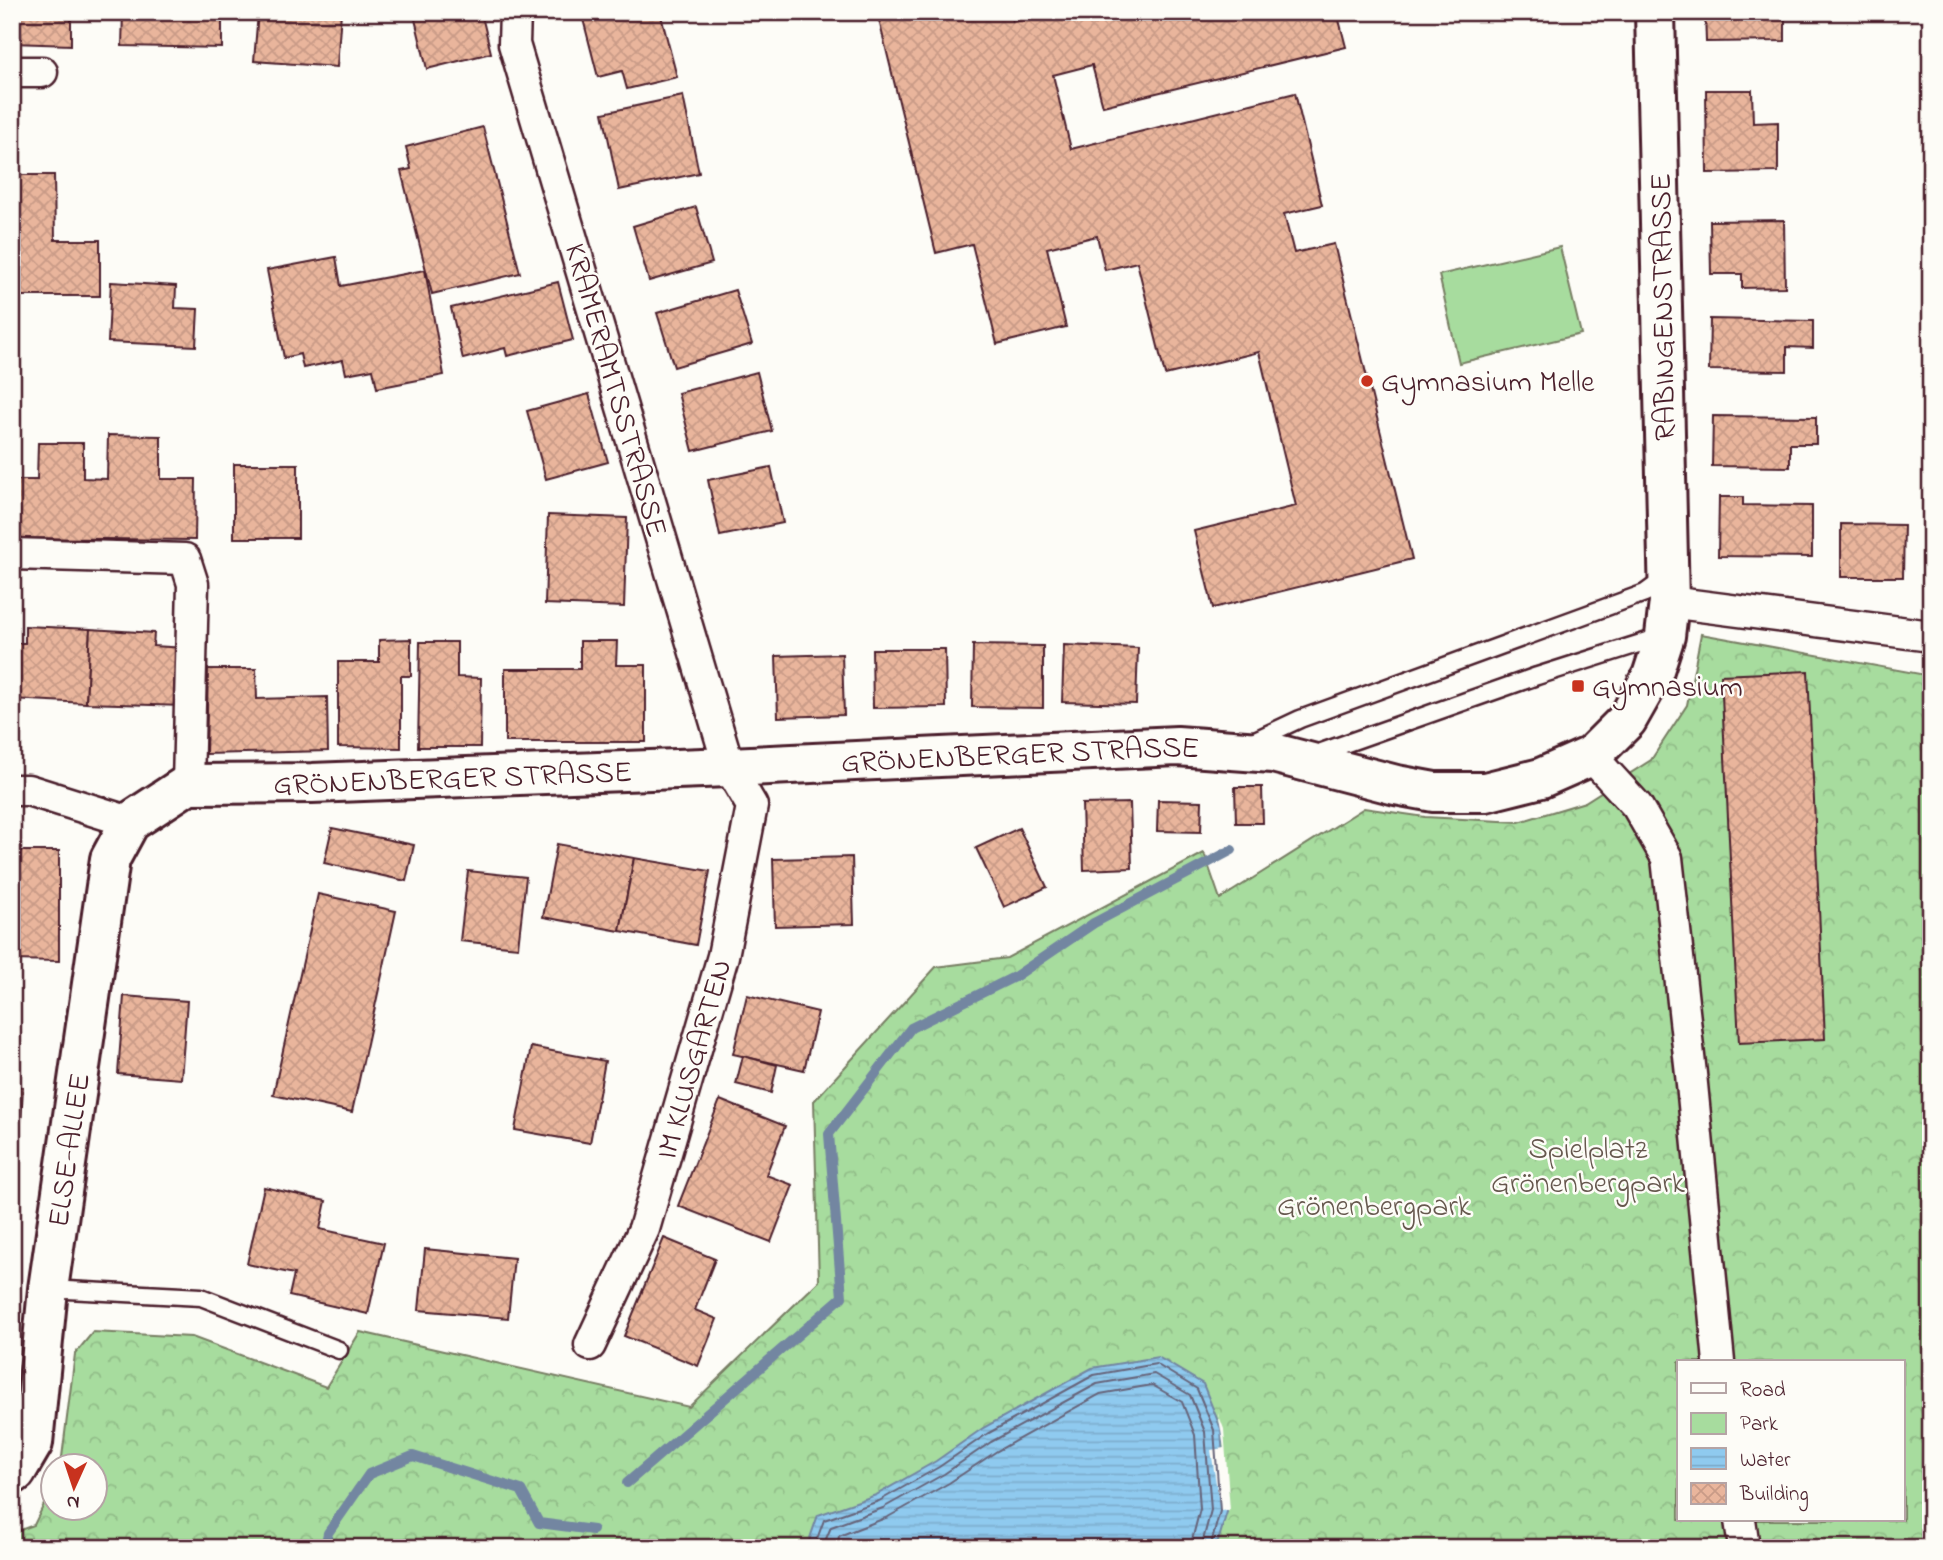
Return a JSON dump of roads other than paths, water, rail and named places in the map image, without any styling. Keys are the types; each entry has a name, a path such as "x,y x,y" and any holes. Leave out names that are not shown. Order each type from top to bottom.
{"street":[{"name":"KRAMERAMTSSTRASSE","path":"515,12 514,44 729,767"},
{"name":"RABINGENSTRASSE","path":"1655,12 1667,605"},
{"path":"12,72 42,72"},
{"path":"12,554 185,559 193,584 188,785 130,822 28,790 12,790"},
{"name":"GRÖNENBERGER STRASSE","path":"188,785 312,783 729,767 1177,746 1273,753 1396,785 1434,792 1485,792 1541,778 1591,755 1627,720 1652,676 1667,605"},
{"path":"1667,605 1931,636"},
{"path":"1591,755 1637,806 1667,858 1719,1360"},
{"name":"IM KLUSGARTEN","path":"590,1345 644,1229 723,956 752,806 729,767"},
{"name":"ELSE-ALLEE","path":"12,1475 33,1443 48,1289 110,859 130,822"},
{"path":"1740,1522 1744,1548"}],"lane":[{"path":"1235,750 1300,719 1645,593 1667,605"},
{"path":"1300,760 1537,676 1667,605"},
{"path":"48,1289 201,1297 339,1350"}],"water":[{"path":"1158,1357 1203,1384 1221,1429 1227,1512 1216,1548 812,1548 809,1541 818,1515 876,1495 936,1461 983,1428 1092,1368"}],"waterway":[{"path":"627,1483 842,1297 829,1134 911,1028 1016,976 1094,923 1232,850"},
{"path":"325,1548 328,1533 369,1474 413,1456 521,1490 539,1523 593,1530"}],"place":[{"name":"Gymnasium Melle","path":"1367,381"},
{"name":"Gymnasium","path":"1578,686"}],"park label":[{"name":"Spielplatz Grönenbergpark","path":"1588,1165"},
{"name":"Grönenbergpark","path":"1374,1205"}]}
